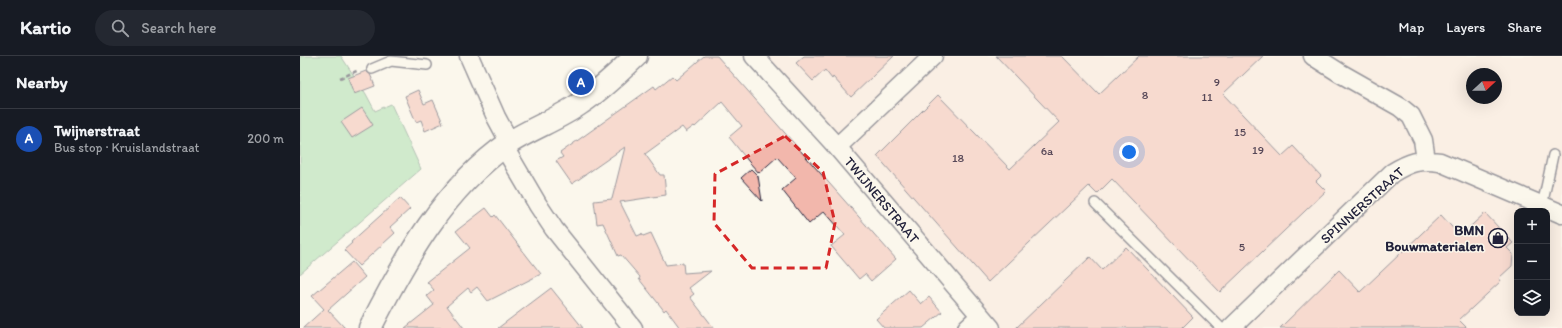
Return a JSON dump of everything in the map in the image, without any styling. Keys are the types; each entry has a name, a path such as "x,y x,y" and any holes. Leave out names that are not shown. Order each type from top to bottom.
{"street":[{"path":"469,56 507,145 538,205 554,229 633,328"},
{"path":"370,328 395,279 423,232 449,199 476,170 507,145 581,103 616,76 636,56"},
{"name":"TWIJNERSTRAAT","path":"754,56 837,147 986,322"},
{"path":"837,147 933,56"},
{"path":"1313,56 1400,107 1411,116 1423,140 1426,160"},
{"name":"SPINNERSTRAAT","path":"1231,328 1392,173 1408,163 1426,160 1440,162 1562,214"},
{"path":"967,328 986,322"}],"lane":[{"path":"372,69 391,61 427,65"},
{"path":"1542,206 1553,155"},
{"path":"1095,203 1220,328"}],"path":[{"path":"340,78 367,66 372,69"}],"highlighted area":[{"path":"785,136 823,172 835,223 826,268 752,268 714,223 715,174"}],"shaded area":[{"path":"754,56 1562,56 1562,328 996,328"}],"green space":[{"path":"300,56 341,56 366,94 375,111 391,104 421,169 300,274"}],"building":[{"path":"704,56 717,56 896,259 871,281 865,274 859,279 831,246 845,235 824,211 809,224 782,190 796,178 777,157 759,173 749,162 729,137 742,126 722,102 695,127 694,126 686,132 682,127 645,154 660,175 664,175 666,195 620,202 637,236 642,234 643,236 651,233 666,265 683,263 684,273 711,271 689,288 694,294 690,297 714,328 680,328 666,309 664,311 639,279 640,277 621,255 618,256 603,223 597,224 594,201 612,199 625,147 572,184 556,161 563,157 560,153 654,86 656,89 672,76 676,80"},
{"path":"804,56 894,56 851,97 833,77 832,79 825,70 813,81 796,63"},
{"path":"996,56 1062,56 1099,94 1139,56 1263,56 1223,94 1282,156 1293,146 1321,176 1316,181 1326,191 1220,292 1112,179 1097,194 1089,186 988,282 877,156 938,95 1010,169 1059,122"},
{"path":"366,71 370,74 375,86 354,94 348,78"},
{"path":"418,90 424,104 433,100 443,123 425,131 421,120 416,122 405,96"},
{"path":"362,108 373,125 352,138 341,122"},
{"path":"751,169 758,176 762,201 741,178"},
{"path":"400,198 410,209 390,227 395,233 359,266 344,250"},
{"path":"486,208 493,217 495,215 541,274 488,301 477,287 471,292 468,288 447,306 464,328 405,328 434,305 427,296 434,290 427,282 470,248 456,231"},
{"path":"1485,213 1513,243 1507,248 1513,254 1512,266 1499,278 1501,281 1459,320 1467,328 1280,328 1339,270 1360,292 1441,215 1460,236"},
{"path":"1126,247 1193,317 1182,328 1016,328 1090,257 1102,270"},
{"path":"352,262 365,277 328,310 345,328 303,328 324,309 312,296"},
{"path":"551,288 583,328 498,328"},
{"path":"909,290 921,304 929,297 942,312 923,328 884,328 876,319"}],"place":[{"name":"Twijnerstraat","path":"581,82"},
{"name":"BMN Bouwmaterialen","path":"1498,238"}]}
